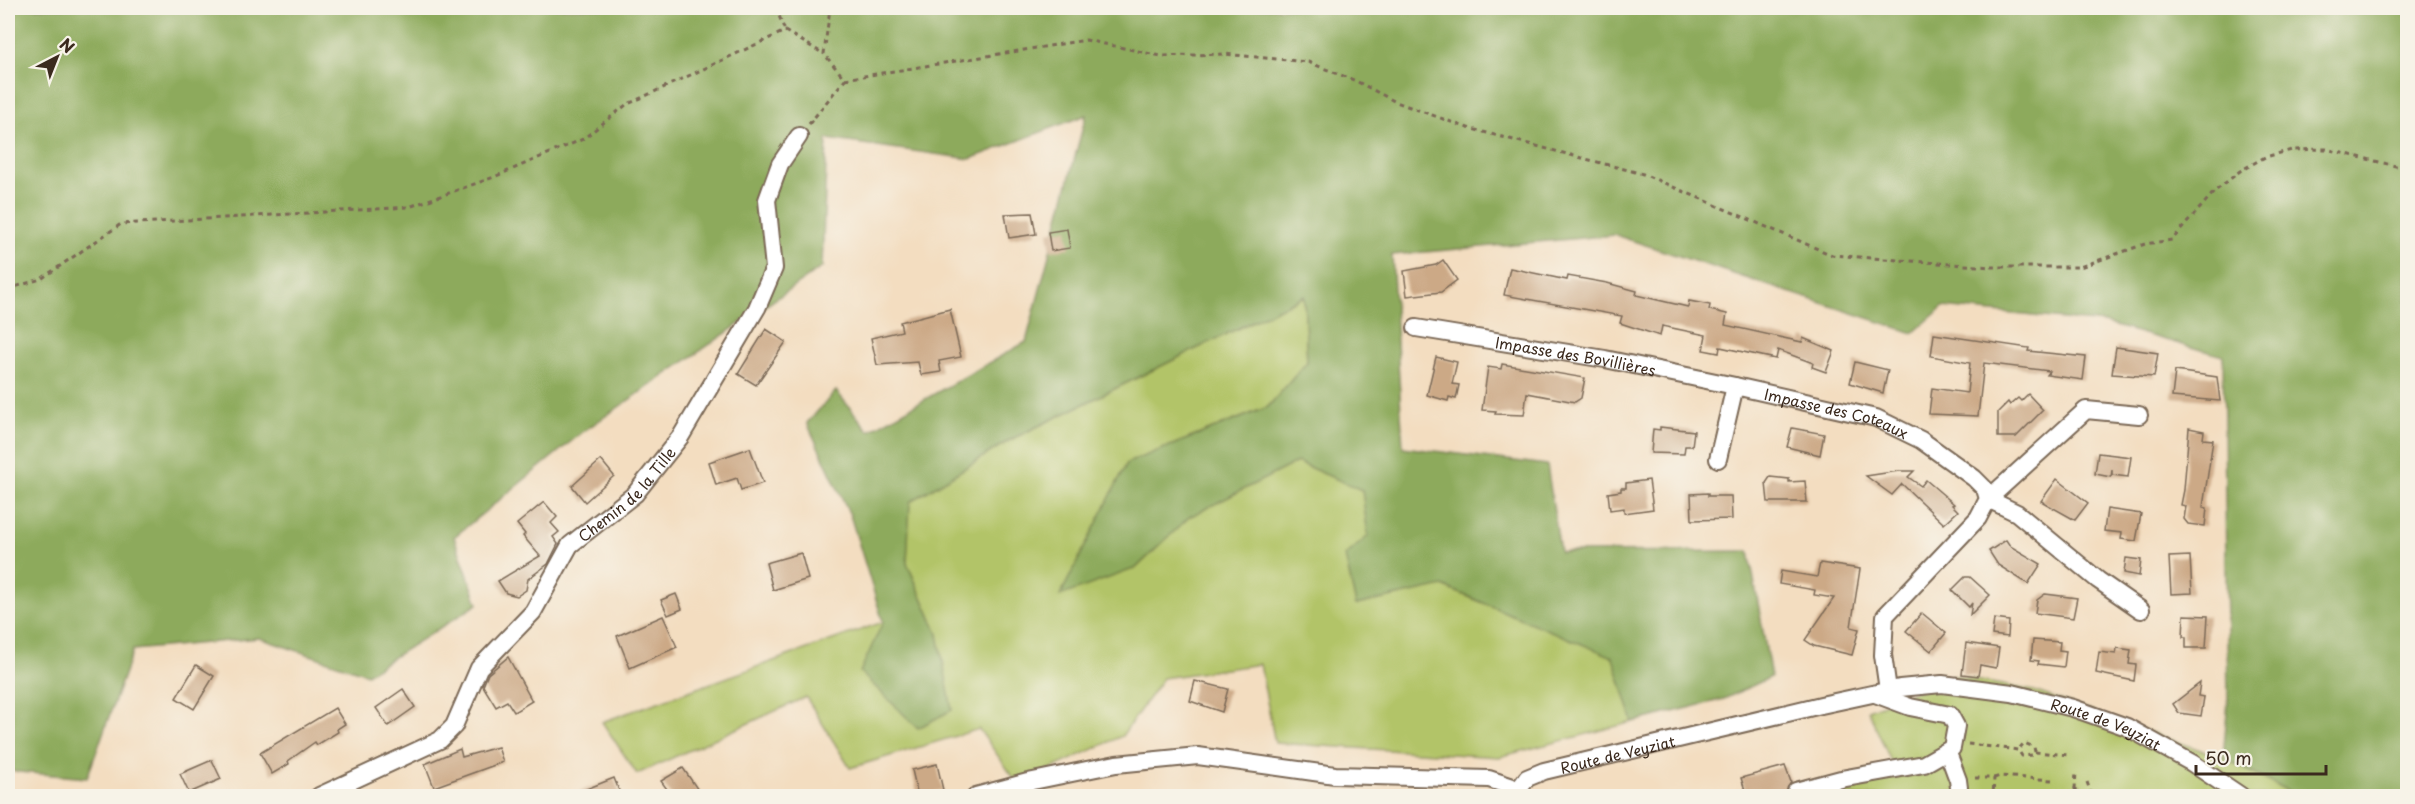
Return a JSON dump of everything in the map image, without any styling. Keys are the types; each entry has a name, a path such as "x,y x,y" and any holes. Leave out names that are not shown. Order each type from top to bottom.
{"street":[{"name":"Chemin de la Tille","path":"318,796 440,740 454,726 479,668 533,612 570,545 635,494 681,436 757,308 774,268 766,200 780,164 799,136"},
{"name":"Impasse des Bovillières","path":"1416,328 1605,358 1735,386"},
{"path":"1718,459 1735,386"},
{"name":"Impasse des Coteaux","path":"1735,386 1876,418 1922,440 1974,478 1985,489 1988,499 2017,513 2098,580 2140,610"},
{"path":"1796,791 1874,771 1924,764 1948,753 1952,748 1956,726 1950,715 1910,707 1882,692 1885,616 1978,518 1988,499 2086,410 2139,415"},
{"name":"Route de Veyziat","path":"976,796 1028,782 1116,764 1198,756 1335,775 1489,779 1510,786 1515,794 1527,778 1544,771 1882,692 1942,684 1976,686 2073,708 2127,727 2158,742 2241,796"},
{"path":"1948,753 1958,780 1960,796"}],"path":[{"path":"776,8 785,31 824,54 845,79"},
{"path":"824,54 830,8"},
{"path":"8,290 42,279 121,224 409,207 494,177 583,139 626,105 785,31"},
{"path":"799,136 845,79 1086,40 1161,56 1224,54 1289,58 1308,62 1356,81 1396,102 1468,128 1643,174 1832,255 1991,267 2080,267 2145,244 2172,240 2214,192 2240,171 2265,157 2292,150 2326,149 2408,169"},
{"path":"2024,736 2025,742"},
{"path":"2018,750 2025,742"},
{"path":"2025,742 2034,747 2035,752"},
{"path":"1969,744 2018,750 2022,756 2033,755 2035,752 2069,755"},
{"path":"2076,771 2075,789 2079,796"},
{"path":"1980,777 2000,776 2052,780"},
{"path":"1994,778 1993,796 2000,796"},
{"path":"2087,782 2092,796"},
{"path":"2069,796 2071,790 2075,789"}],"green space":[{"path":"8,8 2407,8 2407,796 2298,796 2223,758 2228,701 2223,356 2104,323 1943,307 1913,333 1615,235 1392,255 1403,447 1547,465 1560,552 1749,551 1771,677 1724,699 1633,722 1613,657 1443,586 1356,605 1345,556 1368,536 1362,490 1297,462 1189,517 1136,568 1060,596 1127,463 1268,407 1307,362 1304,296 1010,440 910,502 907,563 938,634 952,710 918,728 860,672 883,622 850,515 807,423 836,391 869,431 1026,342 1086,115 970,159 827,139 822,267 584,431 454,537 478,604 367,674 259,638 133,650 87,778 8,771"},
{"path":"1304,296 1307,362 1268,407 1127,463 1136,568 1189,517 1297,462 1362,490 1369,536 1356,605 1442,586 1614,657 1633,722 1499,757 1275,743 1260,664 1163,678 1122,736 1018,784 979,729 850,768 806,697 637,774 602,722 883,622 938,634 907,563 909,502 1010,440"},
{"path":"1954,676 2034,691 2223,758 2298,796 1808,796 1898,777 1868,710"}],"building":[{"path":"1032,213 1036,234 1009,238 1005,214"},
{"path":"1067,229 1070,248 1051,251 1048,232"},
{"path":"1443,260 1457,280 1441,292 1407,296 1404,271 1436,265"},
{"path":"1510,268 1567,280 1568,276 1607,283 1637,291 1636,295 1688,307 1689,301 1710,305 1709,310 1727,314 1725,325 1802,342 1803,338 1834,351 1826,372 1812,367 1813,363 1778,350 1776,359 1720,347 1719,353 1703,350 1706,335 1662,326 1660,336 1620,323 1622,316 1504,295"},
{"path":"950,309 961,357 939,361 941,372 921,375 918,362 877,365 871,338 902,331 900,322"},
{"path":"766,329 786,342 756,385 738,374"},
{"path":"1934,334 2029,348 2028,351 2086,357 2083,380 2047,375 2050,371 1984,363 1978,416 1929,414 1932,388 1967,393 1970,363 1931,356"},
{"path":"2116,347 2158,353 2154,377 2112,374"},
{"path":"1436,357 1457,362 1452,384 1459,385 1456,399 1449,397 1448,401 1427,395"},
{"path":"1855,362 1888,370 1883,393 1850,383"},
{"path":"1502,364 1585,378 1581,398 1575,402 1527,393 1524,415 1495,414 1496,411 1482,410 1488,367 1501,369"},
{"path":"2175,371 2217,377 2220,401 2172,397"},
{"path":"2028,394 2043,410 2016,437 1998,437 1998,412 2008,402 2010,405 2018,398 2021,401"},
{"path":"1660,427 1694,431 1692,446 1685,446 1684,454 1651,453 1653,429 1660,430"},
{"path":"1792,428 1824,434 1820,455 1787,447"},
{"path":"2189,428 2204,431 2203,439 2213,440 2203,507 2207,508 2205,526 2188,524 2184,519 2186,506 2181,505"},
{"path":"750,448 763,483 741,490 737,478 716,485 709,462"},
{"path":"2098,453 2131,457 2128,477 2112,475 2112,470 2111,477 2095,474"},
{"path":"601,460 614,476 585,502 572,486"},
{"path":"1914,471 1908,477 1921,486 1926,480 1954,504 1952,505 1958,511 1944,524 1902,484 1892,495 1866,476"},
{"path":"1770,477 1789,479 1789,482 1805,481 1807,502 1768,502 1766,483"},
{"path":"2057,479 2088,503 2075,520 2041,501"},
{"path":"1649,480 1653,509 1624,513 1624,508 1610,510 1608,493 1621,491 1621,488 1626,488 1626,483"},
{"path":"1708,493 1708,496 1731,496 1732,519 1692,520 1691,494"},
{"path":"544,502 557,517 551,523 559,532 553,537 558,544 548,564 528,579 526,590 517,596 506,593 498,581 540,556 523,536 525,534 517,524"},
{"path":"2107,509 2141,514 2136,541 2121,539 2122,533 2104,531"},
{"path":"2006,540 2010,546 2041,564 2028,584 1998,565 1989,551"},
{"path":"801,553 808,579 773,590 766,563"},
{"path":"2190,556 2192,593 2171,594 2169,557"},
{"path":"2126,558 2141,560 2139,576 2124,573"},
{"path":"1820,563 1860,569 1851,627 1859,629 1852,655 1814,646 1805,640 1834,598 1814,595 1815,590 1779,584 1781,571 1817,577"},
{"path":"1965,577 1970,577 1990,595 1970,615 1972,603 1969,607 1952,590"},
{"path":"676,594 682,609 668,615 661,600"},
{"path":"2045,594 2077,598 2073,618 2035,613 2037,600"},
{"path":"1922,613 1946,633 1931,651 1906,631"},
{"path":"2184,615 2208,616 2206,648 2186,648 2186,637 2183,637"},
{"path":"663,616 677,647 630,668 617,636"},
{"path":"1994,619 2009,621 2008,637 1992,635"},
{"path":"2033,640 2060,642 2059,650 2066,651 2064,667 2038,664 2039,661 2031,660"},
{"path":"1966,643 1999,648 1996,668 1980,665 1978,676 1962,674"},
{"path":"2117,648 2131,650 2129,664 2136,665 2134,681 2096,673 2099,652 2116,654"},
{"path":"508,657 532,701 514,712 507,701 496,707 483,686 488,674"},
{"path":"196,665 214,676 194,709 176,698"},
{"path":"1195,681 1228,689 1222,712 1190,701"},
{"path":"2200,683 2198,696 2204,697 2201,716 2179,713 2173,704"},
{"path":"403,689 415,707 388,726 376,708"},
{"path":"335,708 345,724 337,729 338,732 317,745 315,742 288,761 289,764 272,774 260,753"},
{"path":"498,747 503,762 434,787 425,764 460,749 462,757"},
{"path":"212,760 221,779 189,793 180,774"},
{"path":"937,764 943,790 918,796 912,770"},
{"path":"1785,766 1791,782 1786,793 1772,796 1747,796 1741,778"},
{"path":"683,768 702,796 672,796 661,781"},
{"path":"614,778 620,793 611,796 569,796"}]}
